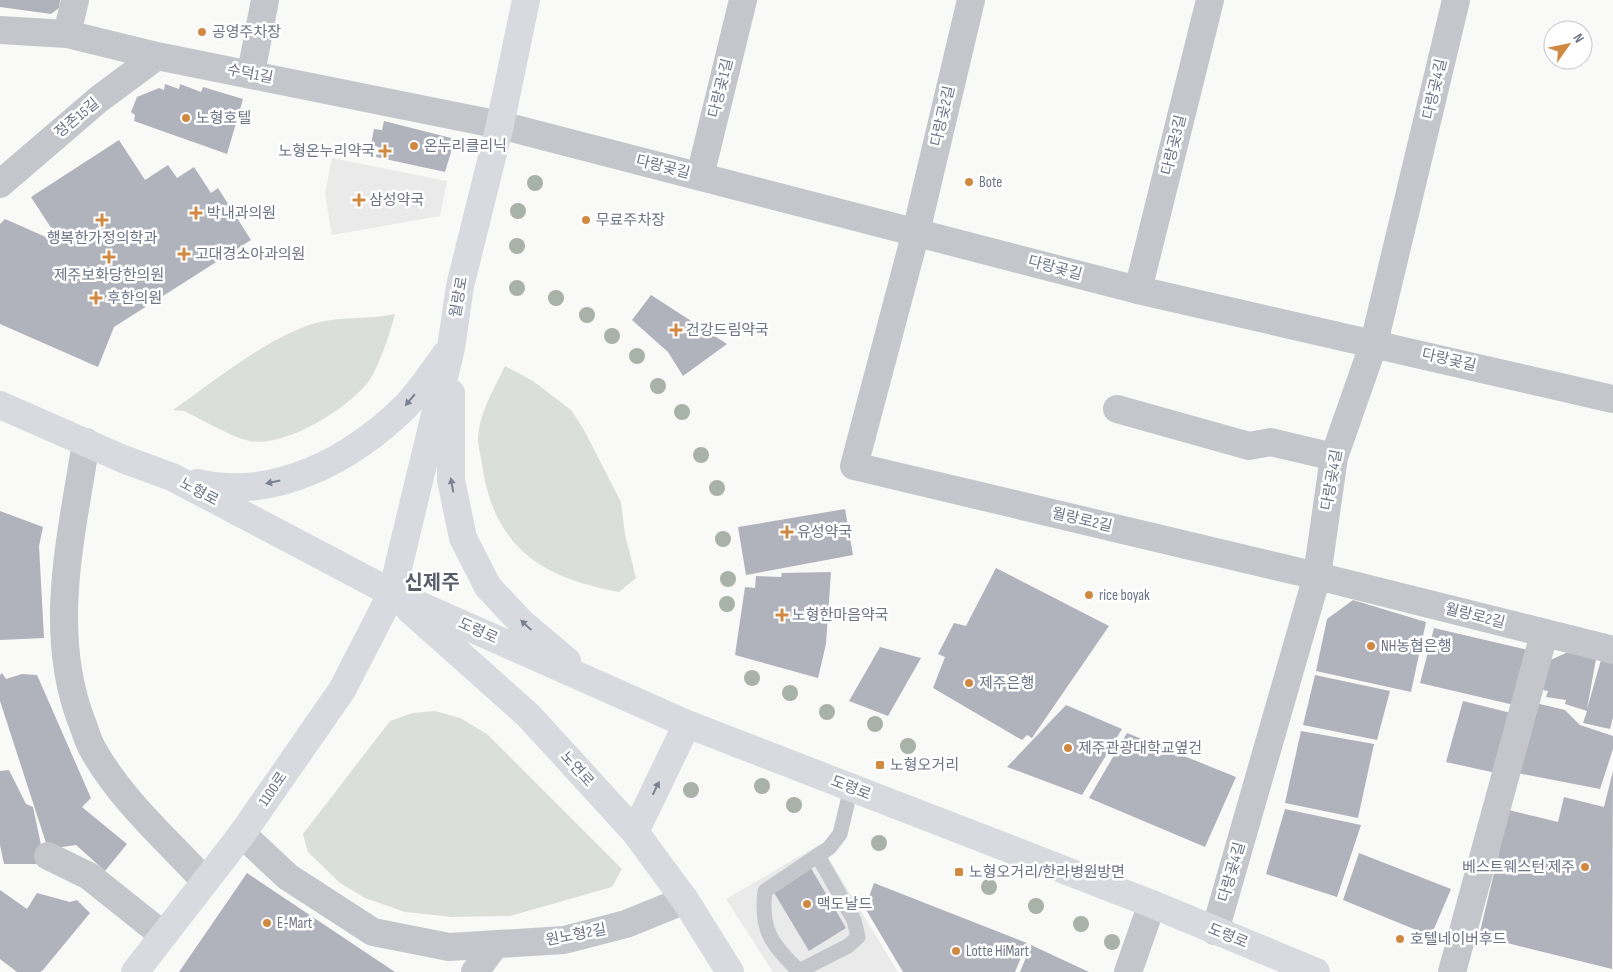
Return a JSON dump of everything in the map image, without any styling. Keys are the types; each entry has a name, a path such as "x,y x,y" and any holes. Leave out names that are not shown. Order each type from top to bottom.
{"main road":[{"name":"월랑로","path":"392,593 451,348 460,286 500,125 526,0"},
{"path":"172,477 217,488 244,489 300,477 368,440 407,405 451,348"},
{"path":"451,348 451,480 463,538 488,587 524,624 589,680"},
{"name":"노형로","path":"0,405 172,477 392,593"},
{"name":"도령로","path":"392,593 687,724 1152,904 1316,972"},
{"name":"노연로","path":"392,593 528,715 635,832 686,900 730,972"},
{"name":"1100로","path":"135,972 242,834 342,690 392,593"},
{"path":"635,832 687,724"}],"street":[{"path":"67,34 75,0"},
{"path":"251,73 265,0"},
{"name":"다랑곶1길","path":"700,176 743,0"},
{"name":"다랑곶2길","path":"916,232 971,0"},
{"name":"다랑곶3길","path":"1138,290 1210,0"},
{"name":"다랑곶4길","path":"1215,931 1318,576 1334,457 1374,343 1456,0"},
{"name":"수덕1길","path":"0,30 67,34 157,56 251,73 500,125"},
{"name":"정존15길","path":"0,184 99,99 157,56"},
{"name":"다랑곶길","path":"500,125 1138,290 1613,399"},
{"name":"월랑로2길","path":"916,232 854,466 1318,576 1613,650"},
{"path":"1116,409 1249,446 1271,442 1334,457"},
{"path":"86,442 63,601 64,647 73,698 92,747 120,790 205,881"},
{"path":"1452,972 1544,634"},
{"name":"원노형2길","path":"242,834 288,877 373,932 448,947 494,946 564,940 626,924 686,900"},
{"path":"48,856 89,876 163,935"},
{"path":"1128,972 1152,904"},
{"path":"475,972 494,946"}],"lane":[{"path":"818,856 854,920 858,936 848,946 799,971 786,958 769,935 762,913 765,891 829,848 840,834 851,788"}],"shaded area":[{"path":"332,158 447,181 440,216 332,235 325,194"},
{"path":"395,314 381,357 369,381 360,392 332,414 298,432 264,442 250,441 226,432 184,411 173,410 263,347 283,336 329,320"},
{"path":"505,366 533,381 571,410 583,428 621,502 625,534 636,578 619,592 592,586 547,569 528,556 513,541 500,522 490,499 478,441 484,412"},
{"path":"435,711 460,718 487,734 622,869 612,887 510,916 452,917 405,912 365,898 340,883 308,852 303,834 390,721 413,713"},
{"path":"820,844 898,972 773,972 726,899"}],"building":[{"path":"0,0 60,0 59,8 51,14 0,7"},
{"name":"노형호텔","path":"165,84 179,89 180,84 201,92 203,87 243,99 227,154 134,121 135,115 131,112 137,97 159,88 164,90"},
{"name":"온누리클리닉","path":"384,121 455,139 445,172 376,157 378,147 371,144 374,129 382,130"},
{"path":"119,140 145,180 168,165 177,178 194,167 211,193 218,188 251,240 114,327 98,367 0,324 0,224 5,219 55,241 57,237 31,197"},
{"path":"651,295 727,344 683,376 668,352 632,320"},
{"path":"845,509 853,555 746,575 738,527"},
{"path":"0,511 43,527 39,546 44,638 0,640"},
{"path":"996,568 1109,626 1032,738 1027,735 1022,740 933,688 945,657 938,654 954,623 966,626"},
{"path":"831,572 826,644 818,678 735,655 745,587 755,588 756,576 781,577 782,573"},
{"name":"NH농협은행","path":"1353,600 1426,622 1411,692 1316,671 1327,619"},
{"path":"1434,628 1528,650 1514,705 1420,683"},
{"path":"880,647 921,658 888,716 849,701"},
{"path":"1568,652 1596,659 1587,709 1601,660 1613,662 1613,717 1610,729 1583,723 1587,711 1565,704 1566,700 1546,697 1548,691 1539,689 1544,663"},
{"path":"2,673 6,679 22,674 37,675 91,798 82,807 127,844 105,871 76,845 48,849 0,701 0,675"},
{"path":"1315,675 1390,691 1377,740 1303,725"},
{"path":"1463,701 1511,713 1496,773 1446,762"},
{"path":"1531,702 1565,710 1580,725 1613,736 1613,749 1600,789 1512,772"},
{"name":"제주관광대학교옆건","path":"1066,705 1122,729 1082,795 1007,767"},
{"path":"1301,731 1374,744 1358,818 1285,803"},
{"path":"1127,733 1236,777 1205,847 1089,798"},
{"path":"9,770 26,804 33,807 45,864 4,864 0,845 0,771"},
{"path":"1613,771 1612,969 1479,936 1509,810 1558,822 1564,797 1604,807"},
{"path":"1285,809 1361,825 1337,897 1266,874"},
{"path":"1359,853 1451,889 1431,936 1343,900"},
{"name":"맥도날드","path":"805,858 846,928 809,951 767,881"},
{"name":"E-Mart","path":"247,873 395,972 179,972"},
{"path":"874,883 1027,943 1015,972 903,972 865,908"},
{"path":"0,890 27,909 37,893 70,902 77,900 90,913 43,970 40,972 17,972 0,959"},
{"path":"1031,945 1089,972 1020,972"}],"place":[{"name":"공영주차장","path":"202,32"},
{"name":"노형호텔","path":"186,118"},
{"name":"온누리클리닉","path":"414,146"},
{"name":"노형온누리약국","path":"385,151"},
{"name":"Bote","path":"969,182"},
{"name":"삼성약국","path":"359,200"},
{"name":"박내과의원","path":"196,213"},
{"name":"행복한가정의학과","path":"102,220"},
{"name":"무료주차장","path":"586,220"},
{"name":"고대경소아과의원","path":"184,254"},
{"name":"제주보화당한의원","path":"109,257"},
{"name":"후한의원","path":"96,298"},
{"name":"건강드림약국","path":"676,330"},
{"name":"유성약국","path":"787,532"},
{"name":"rice boyak","path":"1089,595"},
{"name":"노형한마음약국","path":"782,615"},
{"name":"NH농협은행","path":"1371,646"},
{"name":"제주은행","path":"969,683"},
{"name":"제주관광대학교옆건","path":"1068,748"},
{"name":"노형오거리","path":"880,765"},
{"name":"베스트웨스턴 제주","path":"1585,867"},
{"name":"노형오거리/한라병원방면","path":"959,872"},
{"name":"맥도날드","path":"807,904"},
{"name":"E-Mart","path":"267,923"},
{"name":"호텔네이버후드","path":"1400,939"},
{"name":"Lotte HiMart","path":"956,951"}],"district":[{"name":"신제주","path":"432,583"}]}
